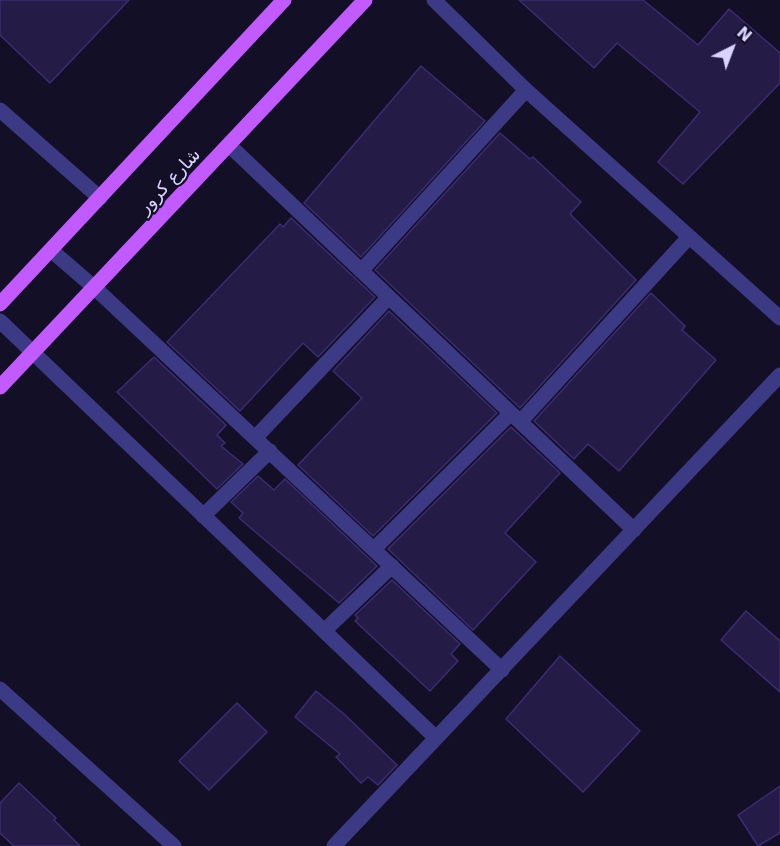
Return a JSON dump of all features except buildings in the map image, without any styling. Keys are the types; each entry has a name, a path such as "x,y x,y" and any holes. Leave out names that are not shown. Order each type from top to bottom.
{"main road":[{"path":"0,304 52,251 284,0"},
{"name":"شارع كرور","path":"0,387 96,289 365,0"}],"street":[{"path":"434,0 526,90 780,318"},
{"path":"361,271 526,90"},
{"path":"0,110 100,198"},
{"path":"230,146 634,531"},
{"path":"374,549 516,417 689,237"},
{"path":"52,251 270,451 502,670"},
{"path":"255,438 389,297"},
{"path":"0,321 436,738"},
{"path":"334,846 780,375"},
{"path":"203,516 270,451"},
{"path":"324,632 392,566"},
{"path":"0,689 174,846"}]}
